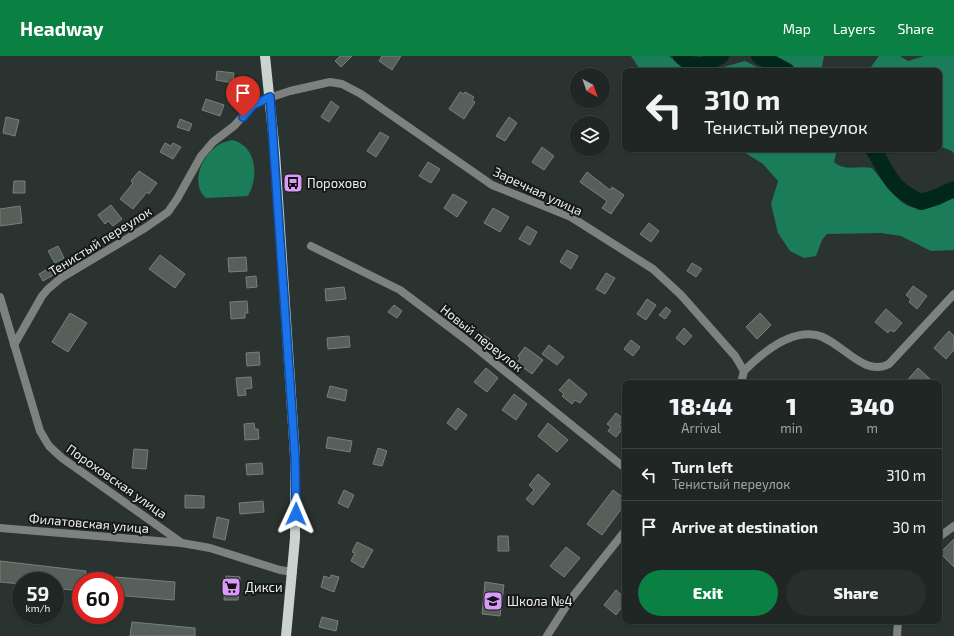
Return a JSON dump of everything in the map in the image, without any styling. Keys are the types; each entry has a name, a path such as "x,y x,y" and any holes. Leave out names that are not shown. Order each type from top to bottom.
{"main road":[{"path":"265,56 270,97 295,456 296,502 293,572 286,636"}],"street":[{"name":"Заречная улица","path":"270,97 312,84 330,82 342,84 361,94 492,185 571,217 652,269 681,295 735,356 744,371"},
{"name":"Тенистый переулок","path":"14,345 42,296 48,289 61,278 146,228 168,212 177,200 201,156 213,142 234,126 253,105 270,97"},
{"name":"Новый переулок","path":"311,246 400,290 465,339 622,466"},
{"path":"742,380 744,371 768,351 802,335 816,335 829,340 866,365 874,368 882,368 889,364 954,294"},
{"name":"Пороховская улица","path":"0,297 40,431 49,446 62,458 182,543"},
{"path":"942,535 954,526"},
{"name":"Филатовская улица","path":"0,528 182,543 210,548 280,570 293,572"},
{"path":"547,636 570,600 622,536"},
{"path":"897,636 898,624"}],"green space":[{"path":"631,56 669,56 683,68 639,68"},
{"path":"771,56 824,56 822,68 792,68"},
{"path":"879,56 900,56 908,61 924,56 954,56 954,154 952,151 942,147 942,68 870,68"},
{"path":"745,61 759,68 720,68"},
{"path":"232,140 247,148 254,163 254,180 248,196 206,198 201,192 199,184 198,177 200,169 208,154 214,148"},
{"path":"744,152 836,152 834,162 847,168 872,168 896,197 908,206 925,208 954,198 954,250 931,251 901,236 881,233 827,234 822,240 816,256 804,258 790,251 778,233 771,204 778,181 763,164"}],"building":[{"path":"340,56 352,56 341,67 335,61"},
{"path":"382,56 401,56 392,70 379,61"},
{"path":"217,71 234,73 233,83 216,80"},
{"path":"460,92 464,94 465,92 474,97 472,100 475,102 464,119 449,109"},
{"path":"206,99 224,105 220,116 202,110"},
{"path":"331,101 339,107 329,122 321,117"},
{"path":"6,117 19,120 15,136 3,133"},
{"path":"509,117 517,123 505,141 496,136"},
{"path":"180,119 192,124 189,131 177,127"},
{"path":"380,132 389,137 376,157 367,151"},
{"path":"165,143 171,146 173,143 181,147 173,159 160,152"},
{"path":"542,147 554,156 544,170 532,162"},
{"path":"428,162 440,169 431,183 419,176"},
{"path":"139,171 157,183 149,194 147,192 133,209 120,199 133,183 131,181"},
{"path":"587,172 610,190 612,187 624,195 611,214 602,208 607,201 580,182"},
{"path":"14,181 25,181 25,193 13,193"},
{"path":"453,194 467,202 457,217 444,208"},
{"path":"111,205 122,219 113,226 108,221 105,224 98,215"},
{"path":"20,206 22,223 0,226 0,209"},
{"path":"493,208 509,217 500,232 484,223"},
{"path":"649,223 659,231 651,242 640,234"},
{"path":"527,226 537,232 530,245 519,239"},
{"path":"58,246 64,258 55,263 48,251"},
{"path":"567,250 578,256 571,269 560,262"},
{"path":"160,255 185,274 175,288 149,269"},
{"path":"246,257 247,271 229,272 228,258"},
{"path":"692,263 702,269 696,277 687,271"},
{"path":"51,267 55,274 43,281 39,274"},
{"path":"606,273 615,278 605,294 596,289"},
{"path":"256,276 257,287 247,288 246,277"},
{"path":"913,286 927,296 917,309 909,302 911,299 906,295"},
{"path":"344,287 346,299 326,301 325,289"},
{"path":"647,299 656,305 646,320 637,314"},
{"path":"247,301 248,313 245,313 245,318 231,319 230,302"},
{"path":"394,305 402,311 397,318 388,312"},
{"path":"666,307 671,311 665,319 659,315"},
{"path":"886,309 902,323 894,332 890,330 888,333 875,322"},
{"path":"70,313 87,323 68,352 52,342"},
{"path":"760,313 771,325 757,339 746,327"},
{"path":"684,328 692,336 684,345 676,338"},
{"path":"949,331 954,336 954,350 946,359 934,348"},
{"path":"482,334 490,339 485,346 477,341"},
{"path":"349,336 350,347 328,349 327,338"},
{"path":"631,340 640,347 633,356 624,349"},
{"path":"549,345 564,357 557,365 542,354"},
{"path":"525,347 543,360 532,374 517,363 520,358 518,356"},
{"path":"259,352 260,365 247,366 246,353"},
{"path":"486,368 498,378 487,392 474,382"},
{"path":"918,368 930,379 929,380 908,380"},
{"path":"251,377 252,388 245,389 246,395 238,396 236,378"},
{"path":"569,379 587,394 580,403 575,400 572,404 562,396 564,394 559,390"},
{"path":"330,386 347,390 345,401 327,397"},
{"path":"514,394 527,404 516,420 502,410"},
{"path":"458,408 467,415 456,430 447,423"},
{"path":"616,413 622,418 622,421 619,425 622,429 616,437 608,431 611,427 607,424"},
{"path":"254,423 255,429 258,429 259,439 245,440 244,424"},
{"path":"548,423 568,440 557,452 538,436"},
{"path":"328,437 352,441 350,452 326,448"},
{"path":"378,448 387,451 382,466 373,464"},
{"path":"134,449 148,450 146,469 132,468"},
{"path":"262,463 263,474 247,475 246,464"},
{"path":"538,474 550,484 533,505 526,499 534,490 529,485"},
{"path":"344,490 354,495 348,508 338,503"},
{"path":"613,490 622,497 622,508 602,535 587,524"},
{"path":"185,495 204,496 204,508 185,508"},
{"path":"263,501 264,512 240,514 239,503"},
{"path":"217,517 229,520 225,540 213,537"},
{"path":"498,536 508,536 509,551 498,551"},
{"path":"954,539 954,567 942,555 942,551"},
{"path":"357,542 373,550 363,568 351,561 355,553 352,552"},
{"path":"566,547 580,558 564,577 550,566"},
{"path":"0,561 86,571 72,572 72,590 64,589 64,572 12,572 12,583 0,582"},
{"path":"331,575 339,577 334,592 321,587 324,576 330,578"},
{"path":"226,576 240,577 238,600 224,600"},
{"path":"124,578 175,582 174,600 124,596"},
{"path":"485,582 504,585 500,616 482,614"},
{"path":"616,590 622,595 622,607 616,615 604,605"},
{"path":"322,617 338,621 336,631 319,627"},
{"path":"132,622 195,628 195,636 130,636"}],"waterway":[{"path":"681,56 690,64 702,66 721,56"},
{"path":"759,56 781,68"},
{"path":"875,152 887,174 897,186 903,192 921,202 937,197 954,189"}],"place":[{"name":"Порохово","path":"293,183"},
{"name":"Дикси","path":"231,587"},
{"name":"Школа №4","path":"493,601"}],"route":[{"path":"243,117 253,105 270,97 295,456 296,514"}]}
